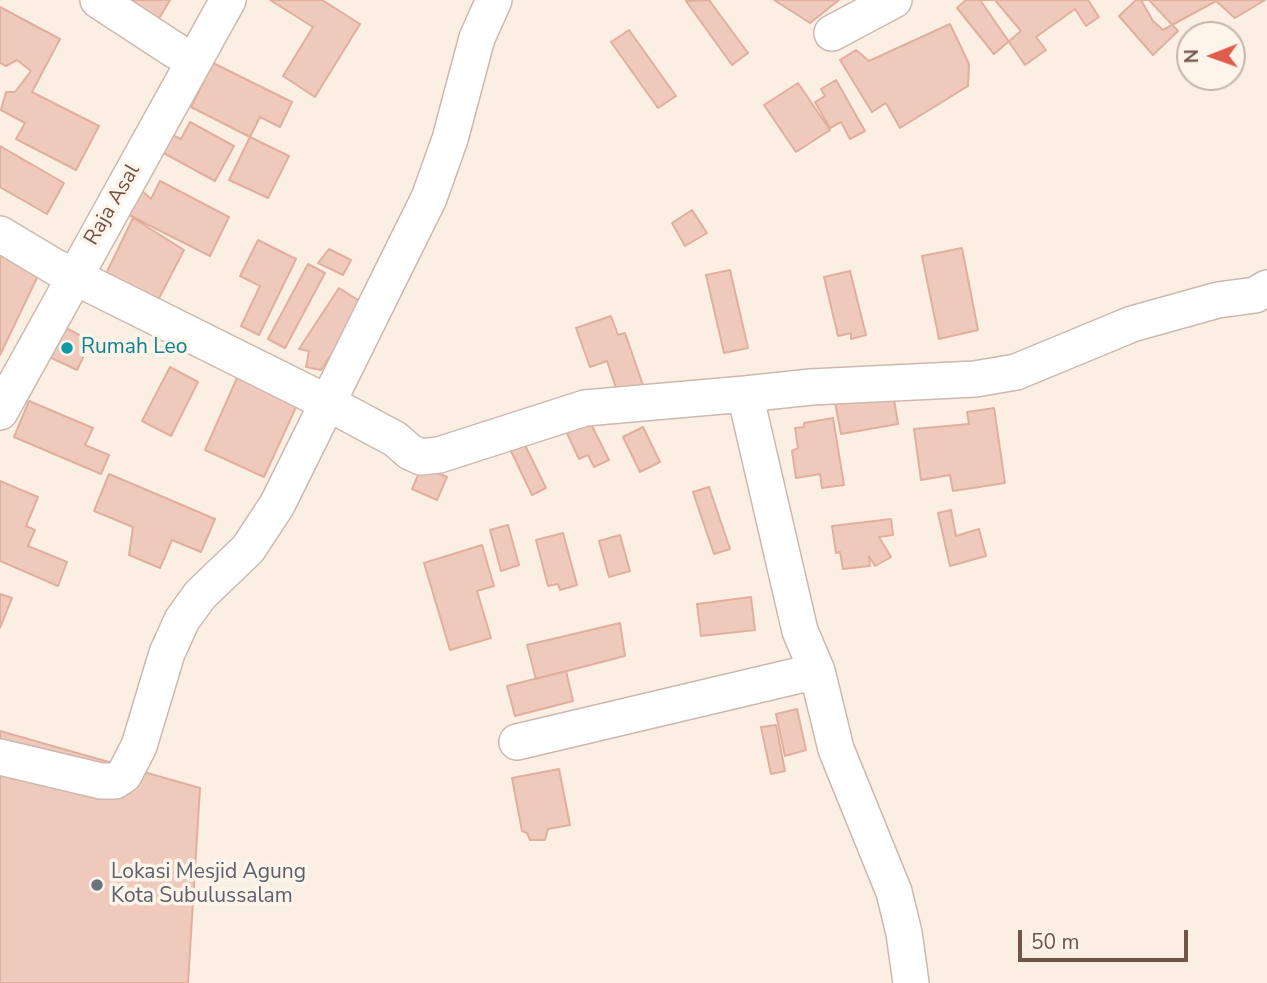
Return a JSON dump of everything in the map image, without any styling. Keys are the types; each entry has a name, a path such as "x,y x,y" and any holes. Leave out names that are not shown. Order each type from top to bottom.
{"street":[{"path":"98,0 176,51"},
{"name":"Raja Asal","path":"0,412 64,271 176,51 205,0"},
{"name":"Raja Asal","path":"0,369 64,271 228,0"},
{"path":"0,757 102,781 115,780 124,775 139,746 167,653 182,620 200,595 242,556 266,524 429,198 450,139 477,38 494,0"},
{"path":"832,33 894,0"},
{"path":"0,234 64,271 328,403 395,439 410,452 430,457 585,408 836,385 975,379 1016,372 1132,324 1218,300 1255,295 1267,288"},
{"path":"745,394 800,631 817,671 836,749 894,892 904,933 911,983"},
{"path":"517,742 817,671"}],"building":[{"path":"120,0 170,0 157,22"},
{"path":"270,0 322,0 360,24 315,97 283,76 313,27"},
{"path":"709,0 748,53 732,65 686,1"},
{"path":"774,0 839,0 810,23"},
{"path":"966,0 995,0 1021,31 994,54 957,8"},
{"path":"980,0 1088,0 1099,17 1086,26 1075,9 1036,37 1046,50 1025,65"},
{"path":"1136,0 1149,0 1176,29 1176,33 1153,55 1119,16"},
{"path":"1141,0 1265,0 1235,18 1216,1 1163,30 1153,21"},
{"path":"0,7 60,39 32,92 99,126 76,170 16,139 25,123 1,110 6,92 15,92 31,71 17,60 6,66 0,63"},
{"path":"950,24 969,64 968,86 900,128 886,103 872,112 840,60 856,50 869,61"},
{"path":"629,30 676,96 658,108 611,42"},
{"path":"213,63 292,102 280,127 260,117 250,137 191,107"},
{"path":"836,80 865,131 850,139 841,122 830,128 815,102 825,96 821,89"},
{"path":"798,83 830,130 796,152 764,105"},
{"path":"190,122 234,146 215,181 160,151 170,134 181,139"},
{"path":"250,137 289,156 268,198 229,180"},
{"path":"0,146 64,183 47,214 0,187"},
{"path":"160,181 229,217 210,256 125,213 138,187 151,199"},
{"path":"692,210 707,233 685,246 672,223"},
{"path":"133,218 184,250 156,304 105,276"},
{"path":"0,235 47,257 0,355"},
{"path":"258,240 296,259 259,335 241,326 260,286 240,276"},
{"path":"962,248 978,330 939,339 922,256"},
{"path":"329,249 351,260 343,275 318,263"},
{"path":"308,264 325,273 285,348 268,339"},
{"path":"730,270 748,348 724,353 706,275"},
{"path":"850,271 866,335 851,339 851,333 838,336 824,277"},
{"path":"339,288 364,304 321,370 306,367 309,351 299,349"},
{"path":"611,316 618,335 625,333 644,388 619,397 607,361 590,367 576,328"},
{"name":"Rumah Leo","path":"58,324 91,341 77,370 43,354"},
{"path":"170,367 198,382 171,436 142,421"},
{"path":"237,378 297,405 264,477 205,450"},
{"path":"892,387 898,424 841,434 834,397"},
{"path":"29,401 93,428 85,445 109,455 101,474 14,437"},
{"path":"994,408 1005,483 953,491 950,475 921,480 914,429 969,424 967,412"},
{"path":"833,418 844,485 822,488 820,474 796,478 792,451 798,448 795,428 804,427 804,423"},
{"path":"589,420 609,460 594,467 588,455 579,459 566,431"},
{"path":"643,427 660,462 640,472 623,437"},
{"path":"523,441 546,488 532,495 511,451"},
{"path":"422,466 447,477 437,500 412,489"},
{"path":"109,474 215,519 201,552 172,540 160,568 129,555 133,527 94,511"},
{"path":"0,481 38,497 26,526 35,530 28,546 67,562 58,586 0,561"},
{"path":"709,487 730,549 714,554 693,492"},
{"path":"951,510 956,536 979,529 986,556 950,566 938,513"},
{"path":"891,519 893,535 879,537 891,557 875,566 869,556 870,566 843,569 840,552 836,553 832,526"},
{"path":"508,525 519,565 501,571 490,530"},
{"path":"563,533 577,585 560,590 558,584 548,586 536,540"},
{"path":"620,535 630,571 609,577 599,541"},
{"path":"482,545 494,586 477,591 491,638 450,650 424,563"},
{"path":"0,594 12,598 0,628"},
{"path":"751,597 755,630 701,636 697,604"},
{"path":"620,623 625,656 536,679 527,645"},
{"path":"566,671 573,701 515,716 507,686"},
{"path":"797,709 806,750 785,756 776,714"},
{"path":"776,725 785,771 771,774 761,727"},
{"name":"Lokasi Mesjid Agung Kota Subulussalam","path":"0,731 200,788 188,983 0,983"},
{"path":"559,769 570,825 548,829 545,840 530,840 527,833 522,831 512,778"}],"place":[{"name":"Rumah Leo","path":"67,348"},
{"name":"Lokasi Mesjid Agung Kota Subulussalam","path":"97,885"}]}
